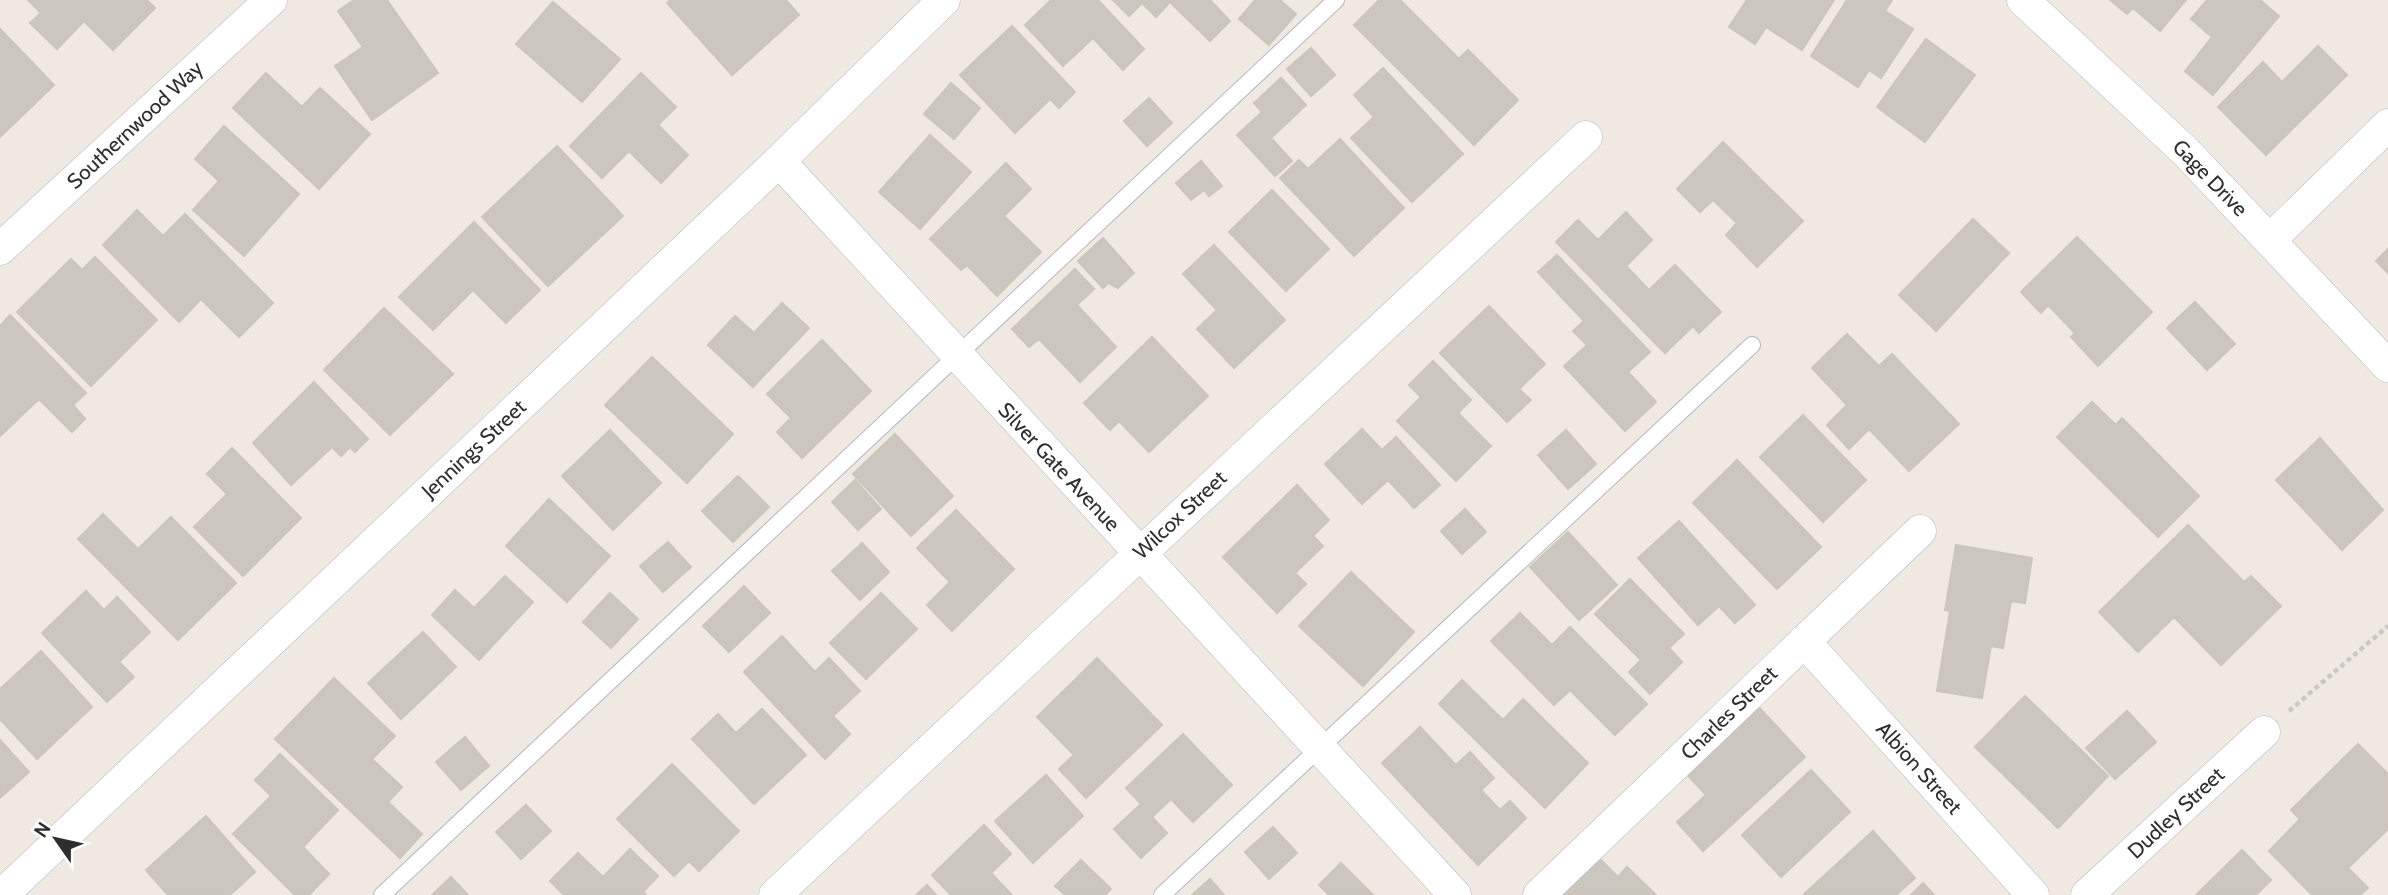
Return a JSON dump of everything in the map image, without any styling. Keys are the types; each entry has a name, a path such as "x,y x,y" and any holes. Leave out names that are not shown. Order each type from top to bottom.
{"street":[{"name":"Southernwood Way","path":"0,249 271,0"},
{"name":"Jennings Street","path":"2,895 779,161 944,0"},
{"name":"Gage Drive","path":"2023,0 2186,152 2388,366"},
{"path":"2270,240 2388,125"},
{"name":"Wilcox Street","path":"775,895 1586,137"},
{"name":"Silver Gate Avenue","path":"779,161 955,356 1455,895"},
{"name":"Charles Street","path":"1539,895 1920,531"},
{"name":"Albion Street","path":"1804,641 2034,895"},
{"name":"Dudley Street","path":"2087,895 2264,732"}],"lane":[{"path":"382,895 1336,0"},
{"path":"1162,895 1752,345"}],"path":[{"path":"2264,732 2388,625"}],"building":[{"path":"28,0 147,0 155,8 113,50 84,21 57,49 30,23 41,13"},
{"path":"354,0 387,0 438,73 372,120 335,66 363,47 338,11"},
{"path":"671,0 786,0 799,15 732,75 667,3"},
{"path":"1051,0 1098,0 1144,49 1123,70 1093,38 1063,66 1025,25"},
{"path":"1113,0 1210,0 1230,21 1210,41 1170,2 1156,17 1142,3 1129,16"},
{"path":"1255,0 1280,0 1296,14 1269,45 1239,19"},
{"path":"1379,0 1400,0 1459,59 1468,50 1518,100 1474,145 1354,25"},
{"path":"1747,0 1834,0 1802,50 1766,27 1755,44 1729,27"},
{"path":"1847,0 1892,0 1885,11 1913,29 1881,78 1869,70 1858,87 1811,56"},
{"path":"2110,0 2186,0 2160,31 2133,8 2127,14"},
{"path":"2207,0 2260,0 2279,16 2213,95 2185,71 2212,37 2191,19"},
{"path":"553,2 620,59 582,102 516,44"},
{"path":"1012,26 1075,92 1059,108 1050,99 1015,133 960,75"},
{"path":"0,29 54,85 0,137"},
{"path":"1926,39 1975,75 1925,142 1877,107"},
{"path":"2318,46 2347,75 2266,155 2218,107 2263,62 2282,82"},
{"path":"1311,48 1335,75 1311,96 1287,69"},
{"path":"1383,68 1463,154 1412,202 1351,138 1374,117 1354,95"},
{"path":"266,73 302,107 320,88 370,134 319,189 233,108"},
{"path":"641,73 676,107 658,125 688,155 661,183 629,151 602,178 570,146"},
{"path":"1281,78 1306,105 1271,138 1292,161 1275,176 1237,135 1262,112 1254,103"},
{"path":"951,83 980,108 954,139 924,114"},
{"path":"1149,98 1172,123 1147,146 1124,121"},
{"path":"224,126 299,194 244,256 193,210 219,181 195,159"},
{"path":"930,135 971,172 920,229 879,192"},
{"path":"1340,139 1404,208 1354,256 1280,178 1299,160 1308,169"},
{"path":"1723,142 1803,221 1757,267 1726,235 1737,223 1713,200 1700,212 1677,189"},
{"path":"557,146 623,216 548,286 482,217"},
{"path":"1201,161 1222,186 1209,196 1204,190 1191,200 1176,183"},
{"path":"1006,163 1031,189 1004,216 1041,252 997,296 967,265 961,270 930,239"},
{"path":"1272,190 1329,249 1286,291 1229,232"},
{"path":"137,210 163,236 185,214 273,303 239,337 201,299 179,322 103,245"},
{"path":"1626,212 1652,240 1626,266 1649,290 1675,265 1721,312 1699,333 1693,326 1665,353 1556,242 1578,220 1598,240"},
{"path":"1973,219 2009,253 1936,331 1899,295"},
{"path":"474,222 540,290 506,323 473,290 433,330 399,297"},
{"path":"2077,237 2152,312 2098,366 2071,337 2075,333 2048,305 2041,313 2021,292"},
{"path":"1103,238 1134,273 1118,288 1108,283 1103,288 1078,261"},
{"path":"1214,245 1285,320 1234,368 1197,329 1217,310 1183,274"},
{"path":"2388,249 2388,273 2376,261"},
{"path":"1557,255 1650,352 1628,372 1656,402 1625,431 1564,366 1587,345 1573,331 1584,321 1538,272"},
{"path":"95,257 157,320 91,386 17,312 71,259 82,270"},
{"path":"1075,269 1094,289 1077,305 1116,347 1080,382 1039,339 1029,347 1012,329"},
{"path":"2195,302 2235,344 2207,370 2167,328"},
{"path":"782,303 809,328 753,387 708,345 735,316 754,333"},
{"path":"1489,306 1545,364 1519,389 1531,400 1507,422 1440,353"},
{"path":"384,308 453,374 390,435 324,370"},
{"path":"10,315 86,393 73,405 85,419 72,432 39,399 0,436 0,326"},
{"path":"1847,334 1879,366 1892,354 1959,424 1909,471 1869,429 1849,449 1827,425 1847,405 1812,368"},
{"path":"1152,337 1208,396 1149,452 1119,421 1110,430 1084,403"},
{"path":"822,340 871,391 802,458 777,432 791,418 767,394"},
{"path":"652,357 733,434 687,483 605,405"},
{"path":"1433,361 1471,400 1458,413 1491,446 1456,481 1397,421 1421,397 1409,385"},
{"path":"314,382 368,439 355,452 350,447 341,456 332,447 291,485 253,443"},
{"path":"2092,402 2116,425 2122,418 2199,496 2158,537 2057,437"},
{"path":"1803,415 1866,480 1823,522 1760,457"},
{"path":"1362,429 1382,450 1396,437 1440,485 1414,508 1388,480 1362,504 1325,464"},
{"path":"610,430 661,483 613,530 562,476"},
{"path":"1566,430 1596,464 1568,489 1538,455"},
{"path":"895,434 953,496 911,536 853,474"},
{"path":"2320,438 2383,510 2342,550 2276,480"},
{"path":"232,448 301,518 243,576 194,527 227,494 207,474"},
{"path":"1737,460 1821,547 1777,589 1693,503"},
{"path":"738,476 769,507 733,542 702,511"},
{"path":"855,480 881,509 858,530 832,502"},
{"path":"1297,485 1329,520 1313,536 1323,546 1295,573 1306,584 1277,613 1223,557"},
{"path":"549,499 610,556 567,602 506,546"},
{"path":"1465,509 1486,532 1462,554 1441,531"},
{"path":"956,510 1014,569 952,631 927,605 950,582 917,548"},
{"path":"103,514 138,549 171,517 236,583 178,640 78,539"},
{"path":"1679,521 1755,605 1735,623 1719,606 1698,625 1638,558"},
{"path":"2188,525 2244,582 2251,576 2281,606 2221,665 2174,617 2138,652 2099,612"},
{"path":"1568,532 1617,585 1579,620 1530,567"},
{"path":"668,542 691,567 663,592 640,566"},
{"path":"862,543 889,572 860,600 832,571"},
{"path":"1956,545 2032,558 2025,603 2011,601 2003,648 1991,646 1982,698 1937,691 1950,611 1945,610"},
{"path":"1351,572 1414,632 1363,686 1299,626"},
{"path":"505,576 533,602 479,660 432,615 455,590 474,608"},
{"path":"1630,579 1684,634 1669,648 1682,662 1650,694 1629,672 1641,660 1595,614"},
{"path":"744,586 770,613 729,652 703,626"},
{"path":"86,591 104,610 117,597 150,632 119,662 134,677 107,702 42,633"},
{"path":"610,593 638,619 611,648 583,622"},
{"path":"881,593 917,629 866,679 830,643"},
{"path":"1520,613 1552,645 1570,627 1647,704 1615,735 1570,690 1554,705 1491,641"},
{"path":"423,632 456,667 401,719 368,683"},
{"path":"782,636 815,672 829,658 860,691 833,716 850,734 825,759 744,672"},
{"path":"41,651 92,707 37,759 0,719 0,689"},
{"path":"1097,658 1162,725 1086,798 1059,769 1074,755 1037,717"},
{"path":"334,678 395,736 372,759 402,787 388,802 422,834 400,858 275,739"},
{"path":"1462,680 1503,720 1523,699 1588,763 1545,808 1439,704"},
{"path":"2025,696 2108,776 2058,828 1975,747"},
{"path":"1756,704 1805,757 1703,851 1677,822 1706,795 1684,771"},
{"path":"762,709 806,755 754,804 692,739 718,714 736,733"},
{"path":"2127,711 2156,742 2115,779 2086,748"},
{"path":"1420,727 1456,765 1470,752 1494,778 1481,790 1500,810 1510,801 1526,818 1478,865 1382,763"},
{"path":"1183,734 1232,785 1193,822 1171,799 1152,817 1167,833 1141,858 1114,829 1141,804 1126,788"},
{"path":"465,737 489,766 461,790 436,762"},
{"path":"0,740 29,772 0,798"},
{"path":"2358,744 2388,774 2388,829 2348,868 2368,888 2360,895 2312,895 2269,851 2300,819 2291,810"},
{"path":"280,754 338,810 303,847 329,874 309,895 295,895 233,834 271,796 255,780"},
{"path":"672,764 739,831 699,871 689,861 674,876 617,819"},
{"path":"1811,770 1850,812 1781,877 1742,835"},
{"path":"1046,775 1083,816 1033,863 995,821"},
{"path":"526,805 551,831 521,859 496,832"},
{"path":"206,816 255,872 230,895 168,895 146,870"},
{"path":"984,825 1011,854 991,873 1012,895 951,895 932,875"},
{"path":"1273,827 1297,853 1269,879 1245,852"},
{"path":"1873,831 1915,878 1896,895 1803,895"},
{"path":"630,849 658,876 643,892 646,895 564,895 550,881 578,853 603,877"},
{"path":"2242,850 2271,880 2256,895 2196,895"},
{"path":"1599,858 1618,877 1627,867 1655,894 1563,895"},
{"path":"1081,860 1111,889 1105,895 1065,895 1055,886"},
{"path":"1341,863 1373,895 1329,895 1319,885"},
{"path":"451,877 468,895 432,895"},
{"path":"1210,879 1224,895 1192,895"},
{"path":"1923,883 1934,895 1911,895"},
{"path":"927,885 936,895 916,895"}]}
